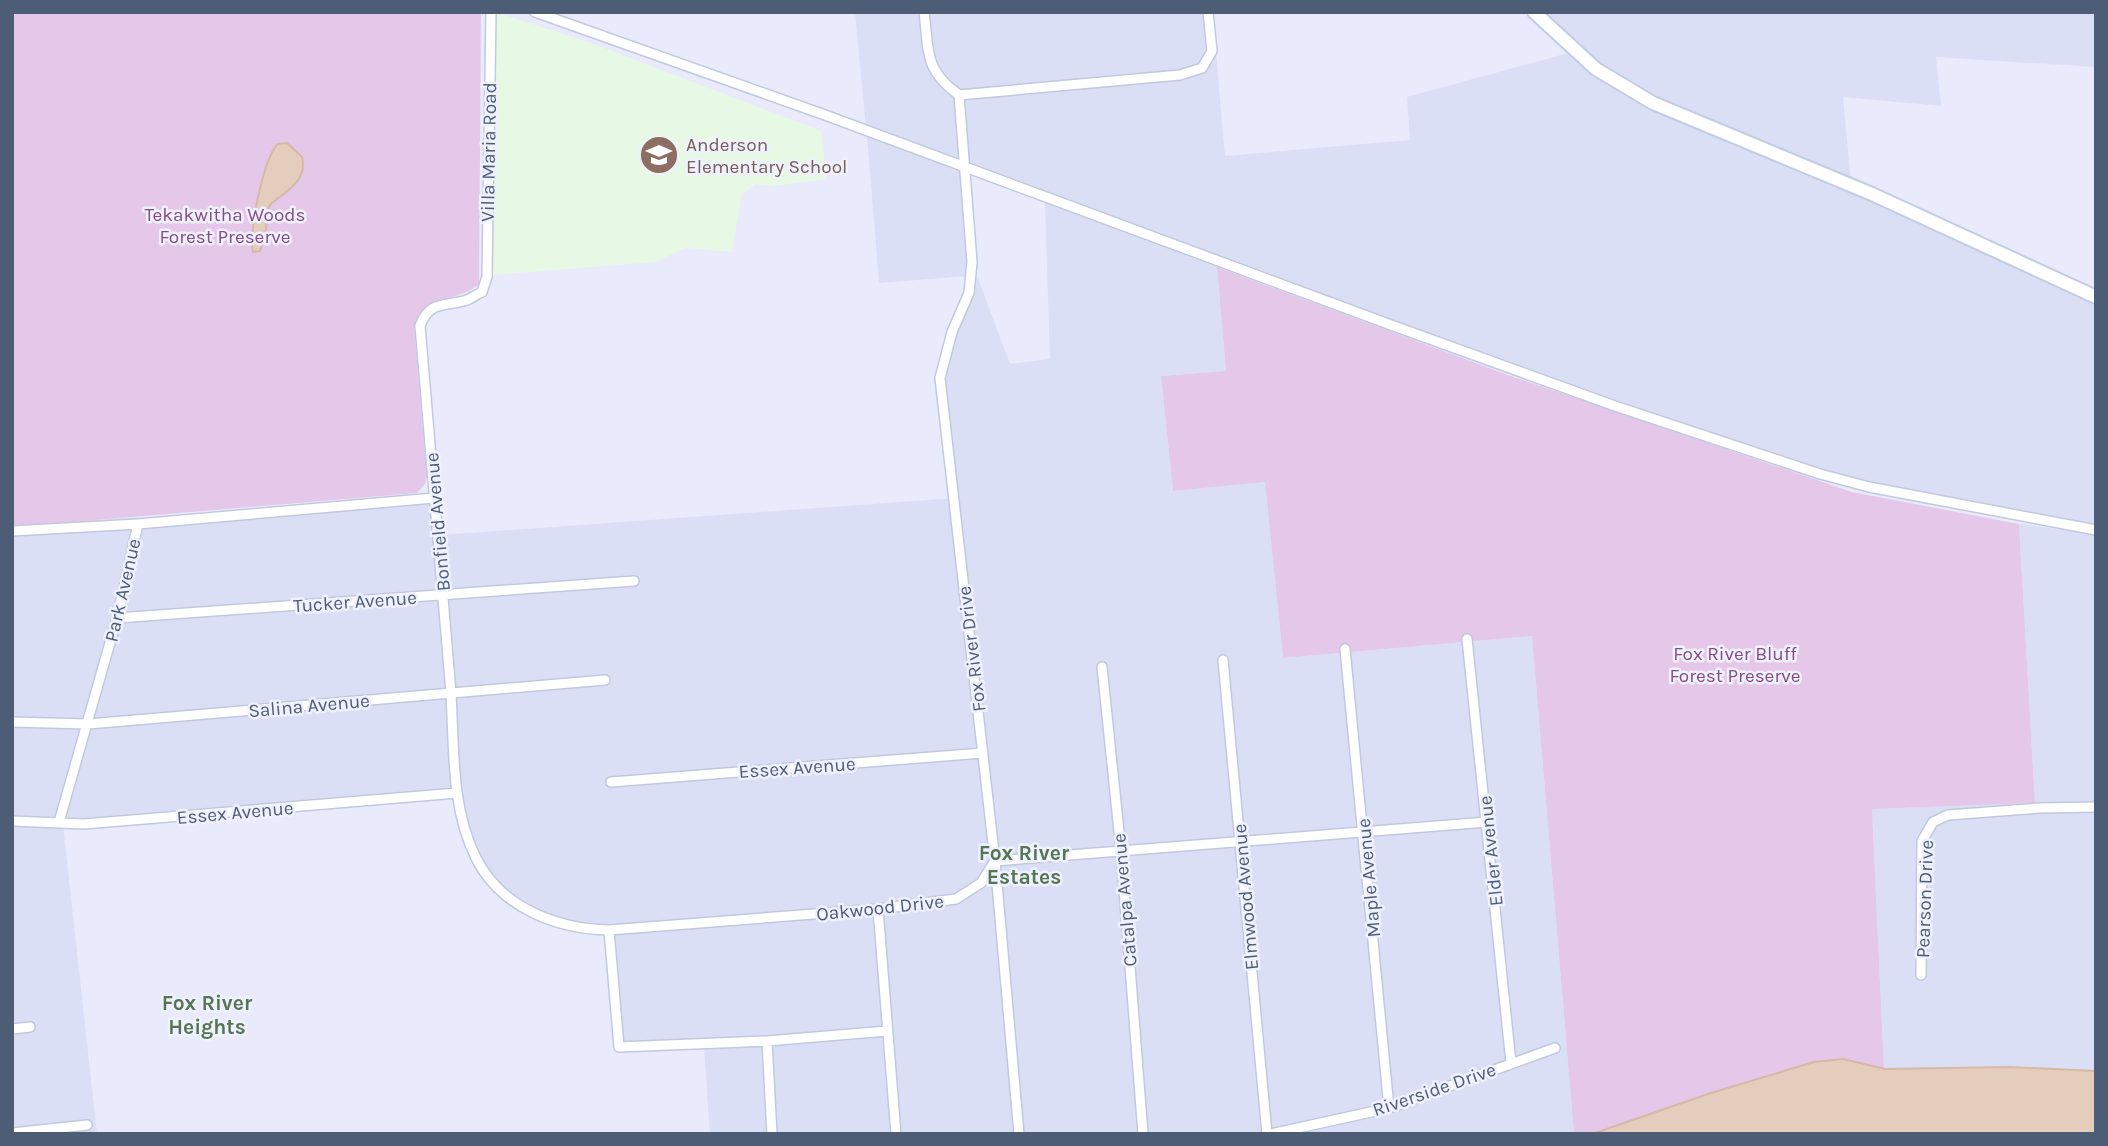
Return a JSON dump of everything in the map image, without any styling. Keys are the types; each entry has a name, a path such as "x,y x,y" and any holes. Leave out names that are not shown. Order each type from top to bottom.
{"main road":[{"path":"1534,12 1596,69 1653,103 1893,203 2096,297"}],"street":[{"name":"Villa Maria Road","path":"482,292 487,277 491,12"},
{"path":"535,12 825,115 964,169 1615,406 1820,474 1886,490 2096,530"},
{"path":"924,12 931,66 942,83 959,95 1180,75 1202,68 1212,51 1208,12"},
{"name":"Fox River Drive","path":"959,95 972,262 968,293 952,331 940,378 995,861 1019,1134"},
{"name":"Bonfield Avenue","path":"457,793 420,326 424,316 432,308 466,300 482,292"},
{"name":"Park Avenue","path":"59,822 117,618 138,523 434,498"},
{"path":"12,531 138,523"},
{"name":"Tucker Avenue","path":"117,618 634,581"},
{"name":"Elder Avenue","path":"1468,639 1511,1063"},
{"name":"Maple Avenue","path":"1345,649 1389,1108"},
{"name":"Elmwood Avenue","path":"1223,660 1269,1134"},
{"name":"Catalpa Avenue","path":"1102,667 1121,852 1143,1134"},
{"name":"Salina Avenue","path":"12,722 88,724 605,680"},
{"name":"Essex Avenue","path":"611,782 982,753"},
{"name":"Essex Avenue","path":"12,821 84,824 457,793"},
{"name":"Oakwood Drive","path":"457,793 463,825 475,858 501,892 528,911 556,922 586,929 609,930 878,909 957,899 981,883 995,861"},
{"name":"Pearson Drive","path":"1921,975 1922,841 1933,822 1948,815 2096,807"},
{"path":"995,861 1487,822"},
{"path":"878,909 896,1134"},
{"path":"609,930 619,1047 766,1041 887,1031"},
{"path":"12,1029 30,1027"},
{"path":"766,1041 772,1134"},
{"name":"Riverside Drive","path":"1269,1134 1389,1108 1555,1048"},
{"path":"12,1133 87,1125"}],"shaded area":[{"name":"Anderson Elementary School","path":"495,12 591,43 821,131 827,179 773,186 756,184 742,194 732,252 686,248 655,262 493,275"},
{"path":"855,12 1205,12 1208,50 1200,66 1180,72 957,90 961,165 866,128"},
{"path":"1540,12 2096,12 2096,67 1936,57 1941,106 1843,97 1851,182 1659,103 1596,66"},
{"path":"1216,51 1225,156 1410,140 1407,97 1572,52 1597,74 2096,302 2096,526 1904,490 1799,464 1334,300 967,166 962,97 1161,80 1198,74"},
{"path":"867,135 962,170 968,276 879,283"},
{"path":"287,143 302,157 301,174 293,186 269,206 260,251 253,252 253,228 262,179 272,152 278,144"},
{"path":"1045,202 1217,267 1226,371 1161,376 1173,491 1265,482 1283,658 1532,636 1574,1134 710,1134 704,1048 615,1052 606,926 584,926 555,917 522,904 504,892 478,858 465,825 459,791 84,822 62,820 140,525 437,500 441,535 956,498 943,383 955,333 976,273 1010,364 1050,359"},
{"path":"137,517 83,727 63,825 97,1134 12,1134 12,526"},
{"path":"2019,524 2096,534 2096,1071 2009,1067 1884,1069 1872,809 2035,803"},
{"path":"1843,1059 1885,1069 2009,1067 2096,1071 2096,1134 1592,1134 1711,1093 1814,1062"}],"green space":[{"name":"Tekakwitha Woods Forest Preserve","path":"12,12 481,12 479,284 424,309 414,327 427,476 425,484 417,493 12,527"},
{"name":"Fox River Bluff Forest Preserve","path":"1217,267 1508,375 1852,492 2019,524 2035,803 1872,809 1884,1069 1843,1059 1711,1093 1592,1134 1574,1134 1532,636 1283,658 1265,482 1173,491 1161,376 1226,371"}],"place":[{"name":"Anderson Elementary School","path":"659,155"}],"district":[{"name":"Fox River Estates","path":"1024,865"},
{"name":"Fox River Heights","path":"207,1015"}]}
